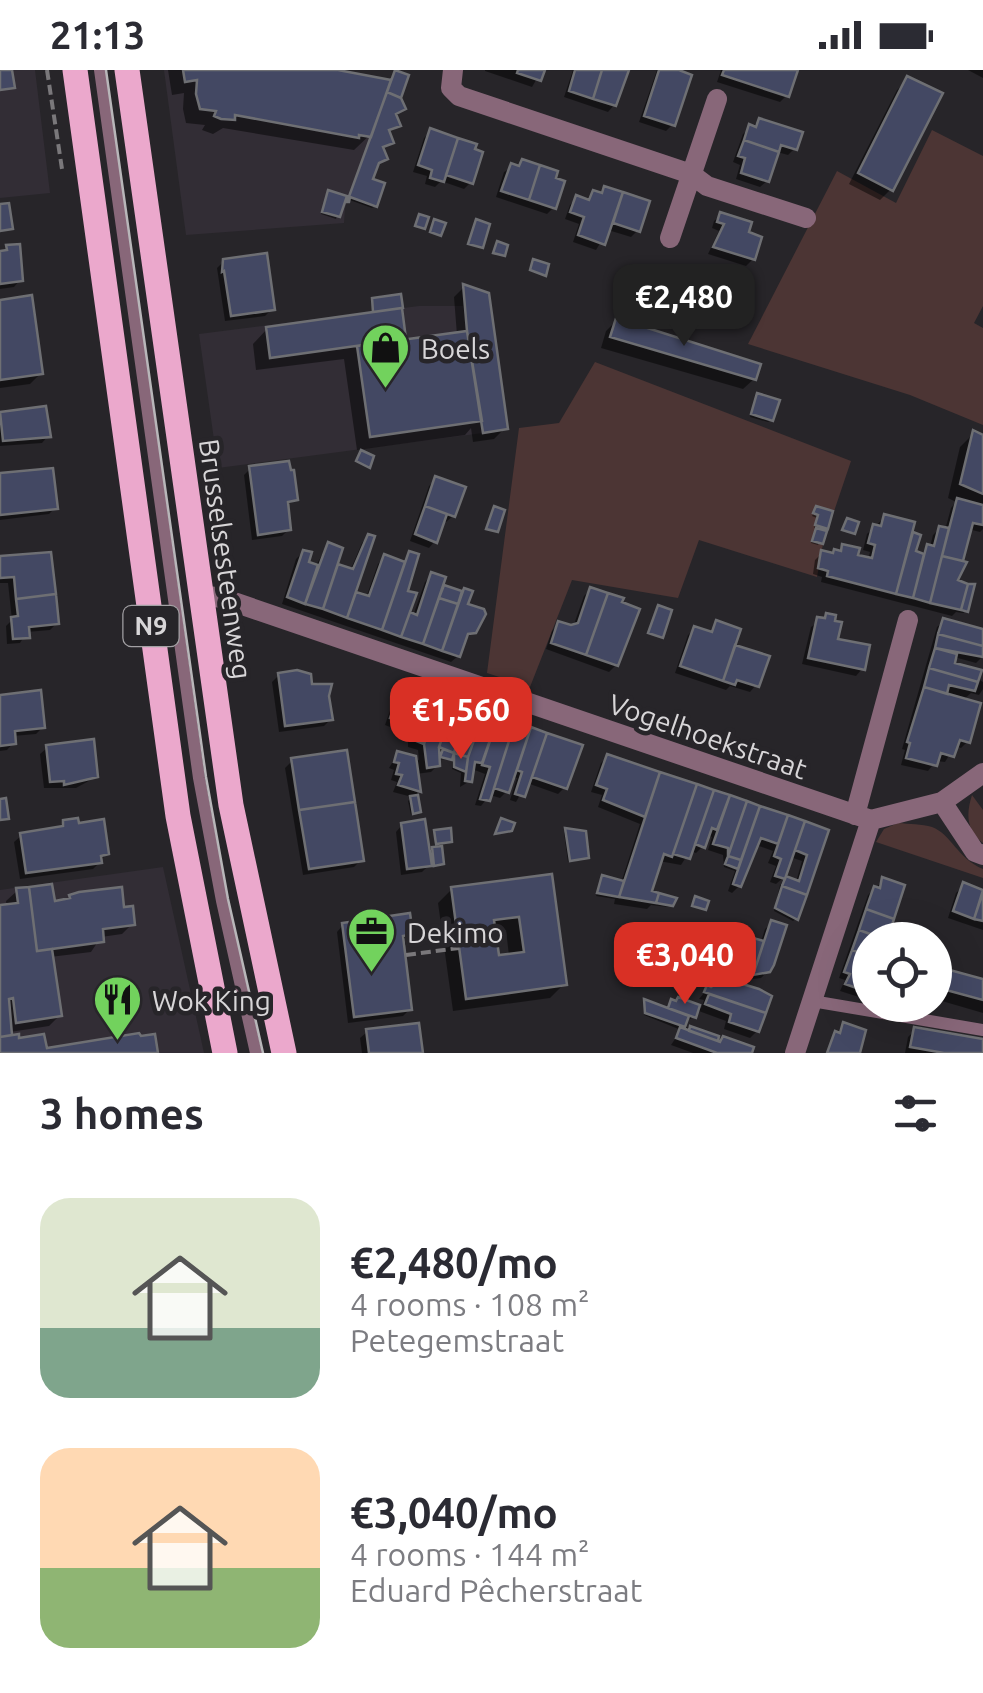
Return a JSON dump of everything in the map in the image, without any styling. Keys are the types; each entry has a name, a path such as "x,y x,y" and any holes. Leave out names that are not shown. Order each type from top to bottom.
{"main road":[{"name":"N9","path":"74,70 178,816 225,1053"},
{"name":"Brusselsesteenweg","path":"127,70 231,805 284,1053"}],"street":[{"path":"453,70 450,88 458,96 691,174 706,186 806,218"},
{"path":"670,238 717,99"},
{"name":"Vogelhoekstraat","path":"201,596 222,598 863,818"},
{"path":"794,1053 863,818 908,620"},
{"path":"863,818 942,802 983,773"},
{"path":"942,802 975,852 983,855"}],"lane":[{"path":"100,70 200,778 256,1053"},
{"path":"812,1001 983,1030"}],"path":[{"path":"406,955 459,948"}],"shaded area":[{"path":"0,70 35,70 50,193 0,198"},
{"path":"164,70 338,70 391,80 345,208 344,223 186,235"},
{"path":"932,130 983,156 983,306 974,323 983,328 983,425 910,395 748,344 837,171 896,203"},
{"path":"419,306 463,306 483,433 218,468 199,334"},
{"path":"595,362 851,461 823,544 817,577 699,540 678,598 572,580 530,687 487,673 519,428 559,423"},
{"path":"972,795 983,810 983,843 973,833 969,821"},
{"path":"898,823 939,830 967,859 983,869 983,878 876,842 884,829"},
{"path":"163,867 204,1053 0,1053 0,890"}],"building":[{"path":"0,70 12,70 15,88 0,90"},
{"path":"183,70 338,70 391,80 371,137 359,138 235,115 235,120 221,119 214,116 216,111 200,109 197,80 185,82"},
{"path":"395,70 409,75 401,98 387,92"},
{"path":"545,70 541,81 517,73"},
{"path":"575,70 602,70 593,99 569,91"},
{"path":"602,70 629,70 616,106 593,99"},
{"path":"659,70 692,75 675,126 644,116"},
{"path":"724,70 798,70 789,97 722,75"},
{"path":"907,76 943,93 893,191 858,173"},
{"path":"387,92 401,98 406,109 396,114 401,126 389,130 394,143 383,147 388,159 379,163 373,179 385,183 377,207 350,197 347,202"},
{"path":"759,118 803,132 797,150 781,145 779,152 744,140 749,124 756,127"},
{"path":"430,128 458,138 444,182 430,178 432,170 418,165"},
{"path":"458,138 477,144 475,149 483,152 473,184 446,175"},
{"path":"744,140 779,152 769,182 741,173 745,158 738,156"},
{"path":"522,159 540,165 529,200 501,191 511,163 519,166"},
{"path":"540,165 558,171 556,178 565,181 556,209 529,200"},
{"path":"604,186 623,192 605,245 578,235 584,217 570,212 576,195 589,200 593,190 602,193"},
{"path":"328,190 347,196 340,217 322,212"},
{"path":"623,192 650,201 640,232 613,223"},
{"path":"9,203 13,229 0,231 0,204"},
{"path":"720,212 752,222 749,232 762,237 755,260 713,247 724,224 717,222"},
{"path":"419,214 429,217 425,229 415,226"},
{"path":"434,219 446,223 441,236 430,232"},
{"path":"476,219 490,224 483,248 468,244"},
{"path":"497,241 508,245 505,256 493,253"},
{"path":"20,244 23,281 0,284 0,251 7,250 6,245"},
{"path":"267,253 275,310 231,316 223,259"},
{"path":"533,259 549,264 546,276 530,270"},
{"path":"658,268 695,282 698,273 730,284 717,323 649,300"},
{"path":"624,271 640,277 633,298 617,294"},
{"path":"463,284 489,293 508,429 483,433"},
{"path":"401,294 403,308 373,312 372,298"},
{"path":"32,295 43,374 0,380 0,300"},
{"path":"402,308 406,339 270,358 266,327"},
{"path":"616,318 761,364 756,380 610,337"},
{"path":"467,331 482,421 370,437 357,346"},
{"path":"757,393 780,400 773,421 751,414"},
{"path":"46,406 51,437 3,441 0,412"},
{"path":"973,430 983,435 983,494 960,484"},
{"path":"361,450 374,456 370,468 356,461"},
{"path":"289,461 298,500 288,502 291,530 258,535 249,466"},
{"path":"53,468 58,509 0,515 0,473"},
{"path":"435,476 466,487 455,517 425,506"},
{"path":"957,498 983,505 983,525 973,523 963,561 942,556"},
{"path":"425,506 447,514 437,543 415,534"},
{"path":"494,506 505,510 498,532 486,529"},
{"path":"816,506 833,511 828,529 815,525"},
{"path":"884,514 915,522 896,594 827,576 828,571 818,568 821,550 841,551 842,544 860,548 858,555 872,558 875,545 868,543 873,524 881,526"},
{"path":"847,518 859,522 855,534 842,530"},
{"path":"939,526 949,528 930,603 913,598 927,544 934,546"},
{"path":"816,528 827,531 823,544 812,541"},
{"path":"913,532 921,535 916,551 924,554 913,598 896,594"},
{"path":"368,534 375,536 347,618 323,609 338,564 353,569"},
{"path":"328,542 343,548 323,609 305,604"},
{"path":"303,550 312,552 309,562 318,565 305,604 287,597"},
{"path":"409,551 419,554 408,591 417,593 401,637 382,630"},
{"path":"51,552 56,594 16,599 14,577 0,578 0,556"},
{"path":"384,554 405,562 382,630 347,618 356,592 369,596"},
{"path":"942,556 967,562 958,580 968,584 961,610 930,603"},
{"path":"431,572 446,577 423,644 401,637 410,612 417,615"},
{"path":"968,584 975,584 968,612 961,610"},
{"path":"444,585 462,591 458,604 439,598"},
{"path":"590,587 608,593 586,655 551,643 558,621 578,623"},
{"path":"464,588 473,591 468,604 484,609 486,614 476,633 468,634 460,657 442,651"},
{"path":"608,593 640,609 618,666 586,655"},
{"path":"56,594 59,624 29,627 30,638 13,639 11,617 18,616 16,599"},
{"path":"439,598 458,604 442,651 423,644"},
{"path":"658,605 672,610 663,638 648,633"},
{"path":"826,613 836,615 835,621 842,622 838,639 870,645 865,670 808,658 817,617 825,618"},
{"path":"943,618 983,629 983,646 938,634"},
{"path":"716,620 741,629 723,681 680,666 694,626 712,632"},
{"path":"938,634 983,646 983,657 935,648"},
{"path":"735,645 770,656 759,687 737,680 735,685 723,681"},
{"path":"935,648 957,654 955,663 982,670 978,682 929,668"},
{"path":"929,668 978,682 975,691 949,685 947,694 924,687"},
{"path":"297,670 311,674 312,684 332,684 329,696 333,720 285,726 278,673"},
{"path":"402,684 426,692 414,728 390,718"},
{"path":"924,687 981,703 970,743 960,740 954,757 941,753 937,766 906,758"},
{"path":"41,690 45,728 15,731 16,744 0,746 0,695"},
{"path":"426,692 441,697 424,744 414,740 413,731"},
{"path":"441,697 455,702 439,747 440,766 427,768 424,744"},
{"path":"455,702 468,706 454,753 439,747"},
{"path":"468,706 484,712 468,757 454,753"},
{"path":"484,712 498,717 482,763 475,762 472,782 465,781 468,757"},
{"path":"498,717 515,722 490,801 480,799 490,767 482,765"},
{"path":"515,722 531,727 509,793 494,788"},
{"path":"531,727 547,733 525,797 515,794 522,772 517,770"},
{"path":"547,733 583,745 567,789 532,777"},
{"path":"94,739 98,777 64,785 64,781 50,782 46,745"},
{"path":"443,749 454,753 452,760 440,757"},
{"path":"347,750 355,802 299,810 291,758"},
{"path":"397,751 416,756 421,792 398,785 402,775 396,774"},
{"path":"454,753 468,757 466,772 454,767"},
{"path":"607,754 660,772 645,817 603,800 607,789 596,785"},
{"path":"660,772 697,784 672,857 664,854 652,891 659,893 656,903 619,897"},
{"path":"697,784 714,790 690,859 673,854"},
{"path":"714,790 730,795 717,830 712,828 705,848 695,844"},
{"path":"418,795 421,812 413,814 410,796"},
{"path":"730,795 747,801 728,856 728,848 713,844"},
{"path":"6,798 9,819 0,820 0,799"},
{"path":"747,801 760,806 741,860 728,856"},
{"path":"355,802 364,861 309,869 299,810"},
{"path":"760,806 788,815 778,844 761,838 741,887 733,884"},
{"path":"788,815 805,821 785,879 775,876 781,859 774,856"},
{"path":"78,818 79,823 104,819 109,854 101,856 102,863 26,873 20,833 63,826 63,820"},
{"path":"501,818 515,823 512,831 495,834"},
{"path":"425,819 432,866 407,869 401,823"},
{"path":"805,821 829,830 807,895 782,886 786,876 799,881 807,855 795,850"},
{"path":"451,828 452,842 436,844 434,830"},
{"path":"565,828 586,831 589,858 570,861"},
{"path":"442,846 444,864 434,866 432,847"},
{"path":"728,856 741,860 738,869 725,864"},
{"path":"552,874 567,985 466,999 451,887","holes":["519,917 524,952 499,955 494,920"]},
{"path":"602,875 624,881 619,897 597,893"},
{"path":"882,877 905,885 894,919 866,909 874,886 880,888"},
{"path":"963,882 983,890 974,919 953,911"},
{"path":"52,884 55,901 79,892 122,887 124,907 133,906 135,925 103,929 104,942 37,951 29,887"},
{"path":"782,886 807,895 798,920 775,908"},
{"path":"29,887 37,951 52,949 62,1016 16,1023 13,998 9,999 12,1035 0,1037 0,905 18,903 16,888"},
{"path":"983,892 983,921 974,919"},
{"path":"659,893 677,898 673,906 656,903"},
{"path":"695,896 709,901 706,910 692,906"},
{"path":"866,909 894,919 893,922 862,922"},
{"path":"410,913 413,934 403,936 412,1010 354,1017 342,923"},
{"path":"771,920 787,925 774,965 770,972 753,975"},
{"path":"753,938 764,941 753,975 734,969 733,973 724,971 727,959 737,962 742,948 750,950"},
{"path":"852,950 852,986 845,984 850,974 844,972"},
{"path":"952,971 983,979 983,1000 952,992"},
{"path":"723,978 772,996 766,1013 704,992 707,985 711,987"},
{"path":"709,994 766,1013 759,1032 729,1022 731,1014 705,1004"},
{"path":"678,997 700,1005 696,1018 668,1008 671,999 676,1001"},
{"path":"644,999 689,1016 685,1027 645,1013"},
{"path":"843,1022 866,1030 860,1053 827,1053"},
{"path":"419,1023 423,1053 369,1053 366,1029"},
{"path":"690,1026 719,1036 718,1041 689,1031"},
{"path":"680,1027 720,1042 723,1036 754,1047 752,1053 717,1053 676,1038"},
{"path":"914,1027 983,1039 983,1053 944,1053 910,1047"},
{"name":"Wok King","path":"139,1033 155,1034 158,1053 0,1053 0,1037 19,1034 19,1038 44,1034 47,1048"}],"tram line":[{"path":"106,70 206,777 228,899 263,1053"}],"place":[{"name":"Boels","path":"386,390"},
{"name":"Dekimo","path":"372,974"},
{"name":"Wok King","path":"117,1042"}]}
